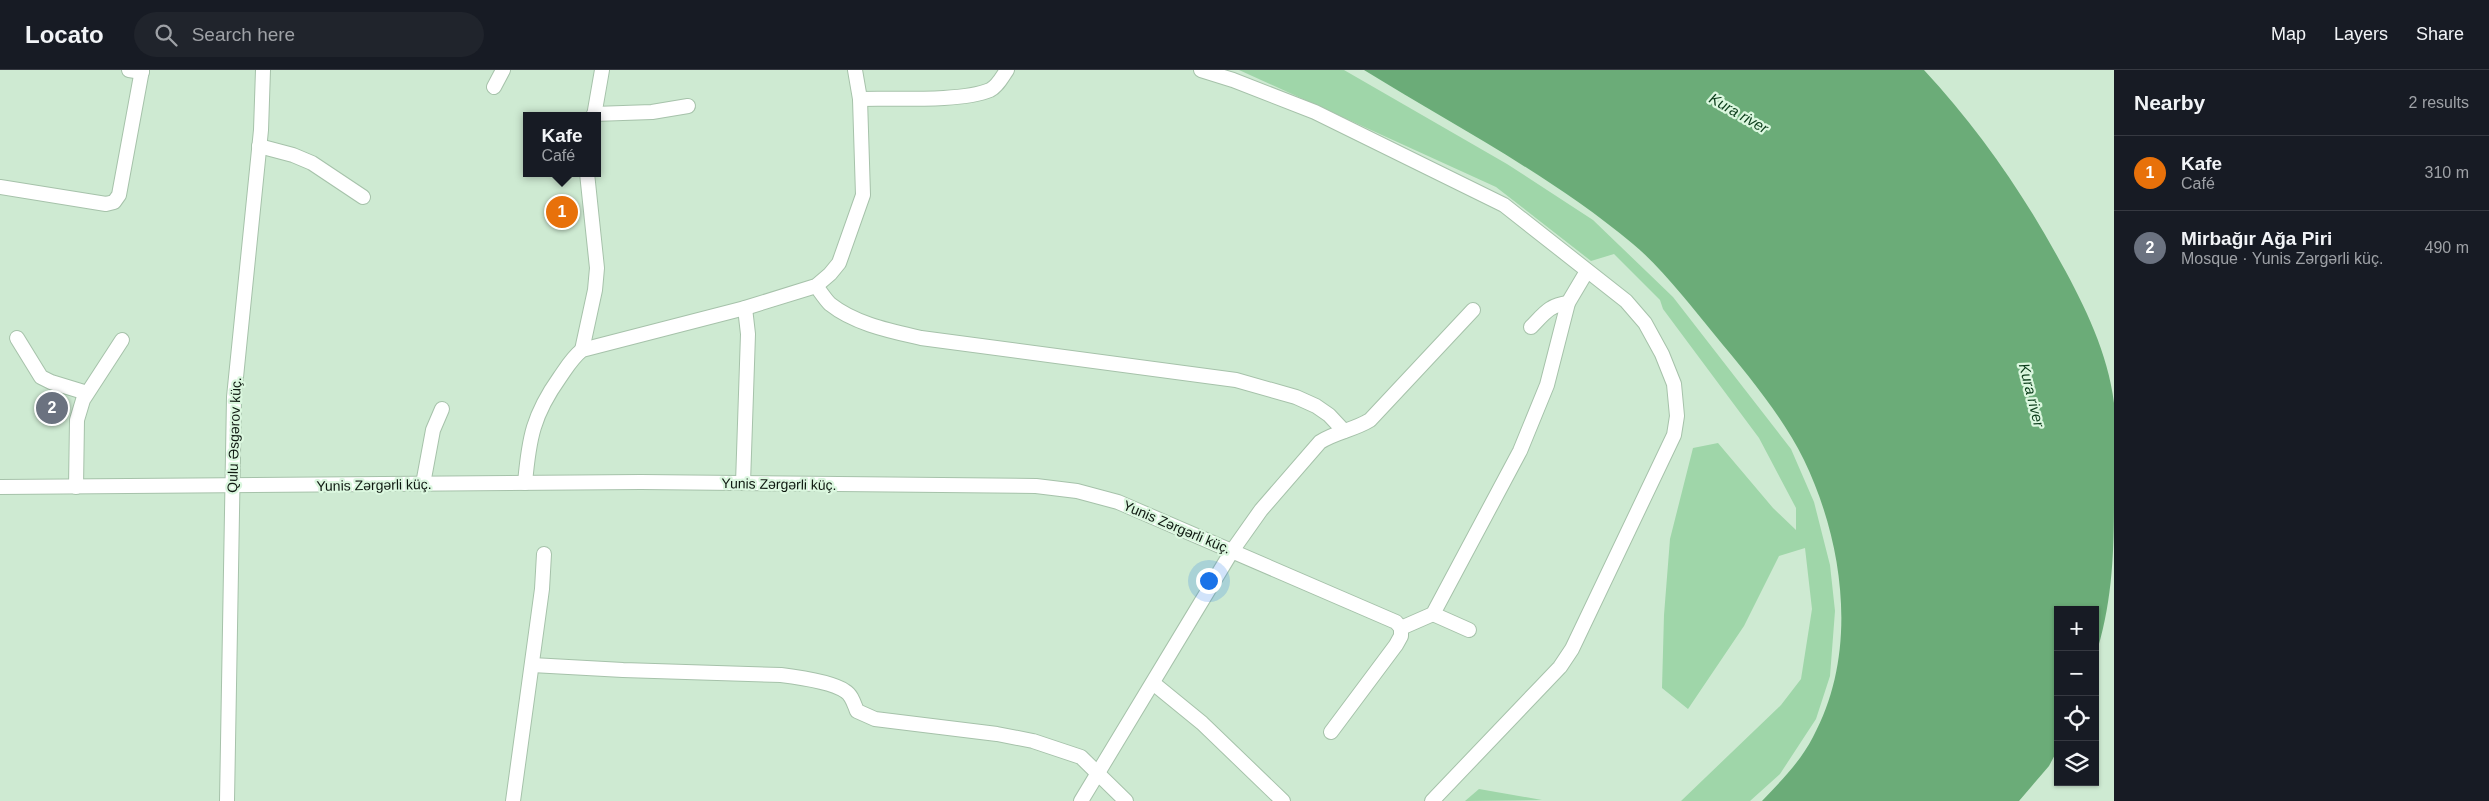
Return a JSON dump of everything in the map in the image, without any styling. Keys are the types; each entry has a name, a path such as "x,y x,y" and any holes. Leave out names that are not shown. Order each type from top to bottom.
{"street":[{"name":"Qulu Əsgərov küç.","path":"227,801 234,397 259,146 263,93 262,70"},
{"path":"494,87 503,70"},
{"path":"595,112 602,70"},
{"path":"524,483 529,439 536,418 547,396 574,357 582,350 745,308 816,286 839,263 863,194 860,99 854,70"},
{"path":"860,99 934,98 980,92 990,90 995,86 1007,70"},
{"path":"1201,70 1233,80 1315,112 1493,198 1626,301 1645,323 1662,354 1674,384 1677,416 1674,434 1572,648 1544,683 1432,801"},
{"path":"0,187 106,204 114,202 119,195 138,71"},
{"path":"601,115 644,112 688,106"},
{"path":"259,146 293,155 312,163 363,198"},
{"path":"582,350 595,290 597,268 587,177"},
{"path":"1331,732 1396,645 1401,636 1401,628 1433,614 1527,435 1547,385 1568,303 1587,271"},
{"path":"816,286 829,303 846,314 885,330 921,338 1236,380 1296,397 1316,406 1329,415 1344,431"},
{"path":"1531,327 1555,304 1568,303"},
{"path":"742,483 748,334 745,308"},
{"path":"1081,801 1232,551 1262,510 1320,442 1328,436 1370,420 1473,310"},
{"path":"17,338 41,377 87,393"},
{"path":"76,487 78,420 87,393 122,340"},
{"path":"423,484 433,430 442,409"},
{"name":"Yunis Zərgərli küç.","path":"0,487 524,483 1036,486 1077,491 1118,502 1380,614 1396,622 1401,628"},
{"path":"513,801 542,589 544,554"},
{"path":"1433,614 1469,630"},
{"path":"532,665 781,675 806,679 844,690 850,696 857,711 876,719 997,734 1033,741 1081,757 1126,801"},
{"path":"1153,683 1202,723 1283,801"}],"shaded area":[{"path":"1239,70 1344,70 1507,164 1593,220 1673,297 1791,449 1814,502 1830,565 1835,611 1830,676 1816,719 1780,774 1750,801 1681,801 1781,705 1801,679 1812,609 1805,548 1779,556 1744,626 1688,709 1662,688 1664,615 1670,539 1693,448 1718,443 1773,508 1796,530 1796,508 1759,438 1663,309 1660,300 1614,254 1591,261 1496,187"},
{"path":"1479,789 1542,800 1465,801"}],"water":[{"name":"Kura river","path":"1364,70 1924,70 1963,115 2015,186 2079,296 2107,366 2114,403 2114,522 2111,580 2101,638 2099,645 2099,606 2054,606 2054,757 2049,766 2019,801 1762,801 1783,779 1808,746 1827,704 1837,670 1841,634 1841,598 1837,562 1829,526 1818,492 1795,443 1774,410 1739,364 1654,263 1601,219 1502,152"}],"place":[{"name":"Kafe","path":"562,212"},
{"name":"Mirbağır Ağa Piri","path":"52,408"}]}
